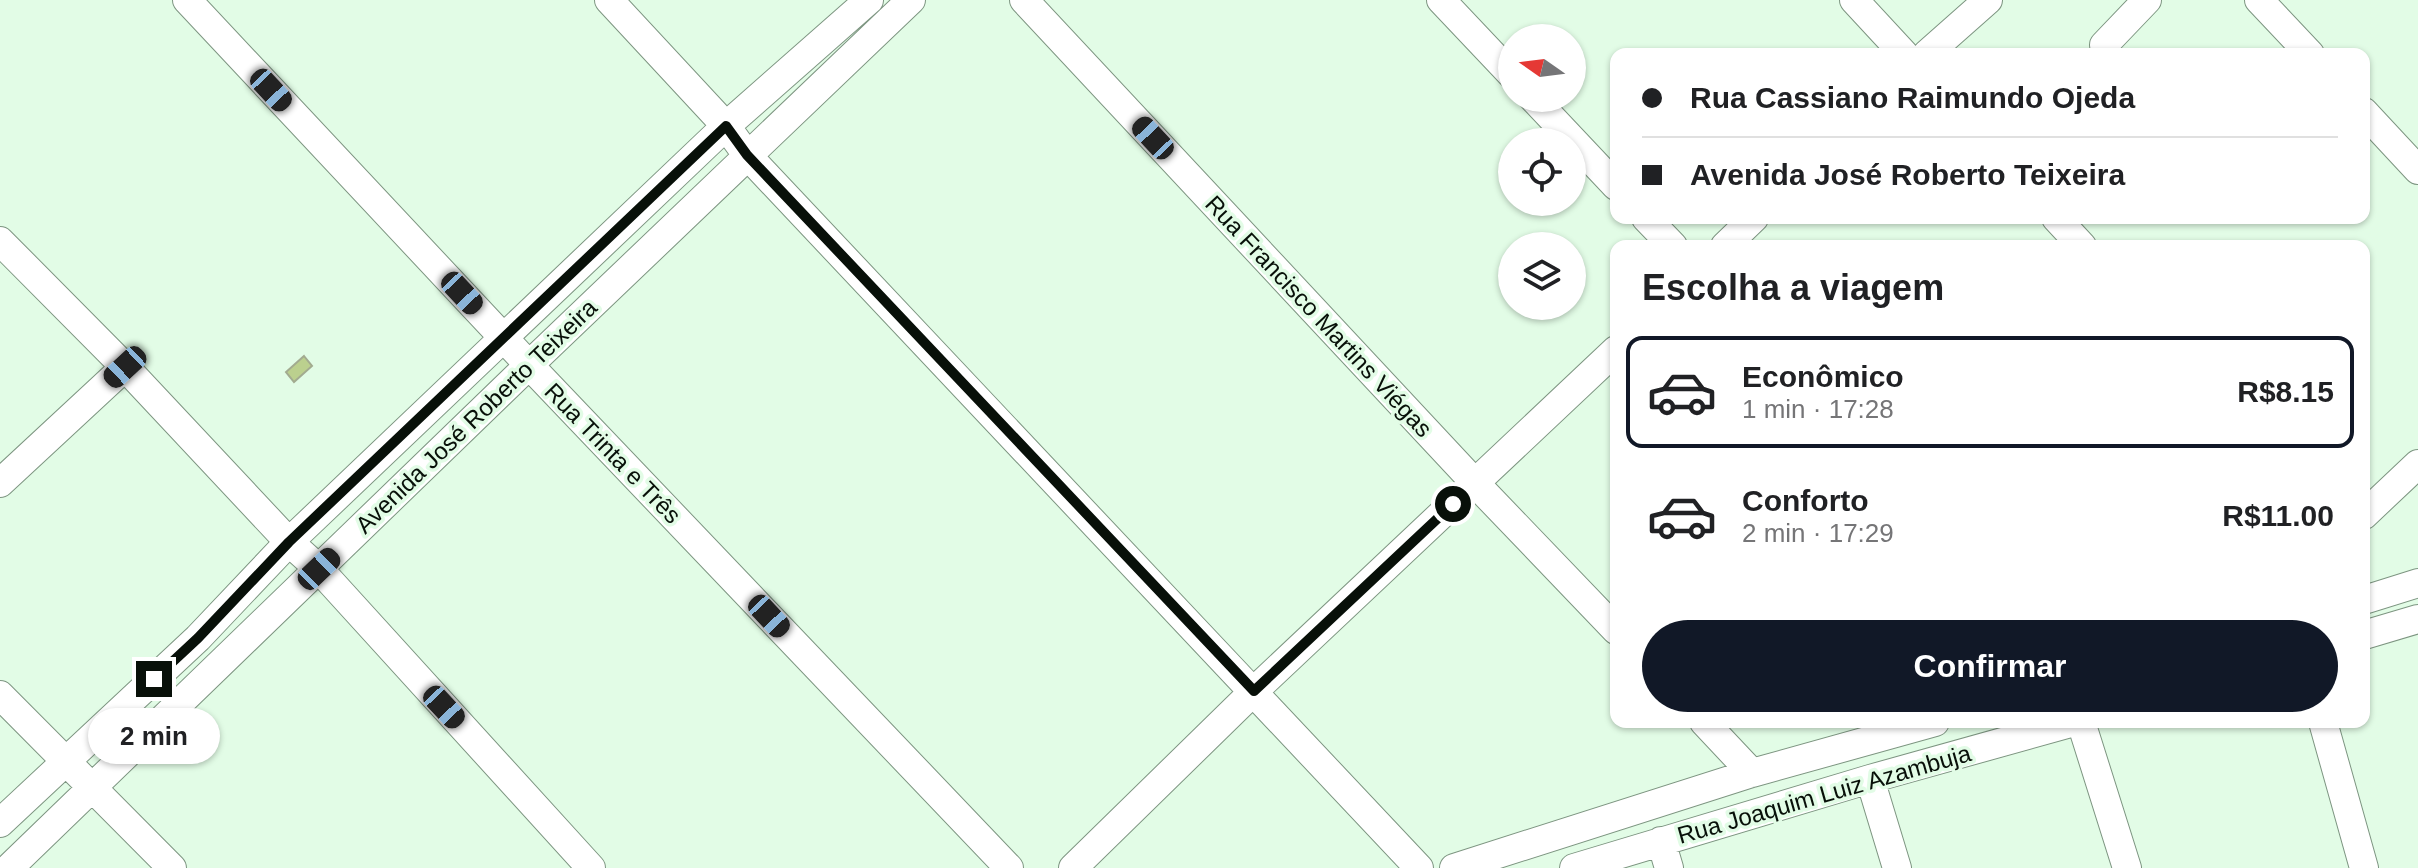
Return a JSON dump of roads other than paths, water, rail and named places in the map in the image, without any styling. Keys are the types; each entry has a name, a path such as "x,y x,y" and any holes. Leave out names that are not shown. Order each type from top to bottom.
{"street":[{"name":"Rua Trinta e Três","path":"187,0 529,365 1009,868"},
{"path":"609,0 726,126 747,155 1419,868"},
{"name":"Avenida José Roberto Teixeira","path":"0,823 198,638 289,542 726,126 869,0"},
{"name":"Avenida José Roberto Teixeira","path":"9,868 911,0"},
{"name":"Rua Francisco Martins Viégas","path":"1024,0 1610,624"},
{"path":"1441,0 1498,60"},
{"path":"1854,0 1898,48"},
{"path":"1934,48 1988,0"},
{"path":"2104,45 2147,0"},
{"path":"2259,0 2304,48"},
{"path":"1546,112 1610,180"},
{"path":"2370,118 2418,170"},
{"path":"1652,224 1667,240"},
{"path":"1731,240 1748,224"},
{"path":"2062,224 2076,240"},
{"path":"0,241 125,367 289,542 319,569 591,868"},
{"path":"1073,868 1254,691 1610,356"},
{"path":"0,483 125,367"},
{"path":"2370,509 2418,464"},
{"path":"2370,598 2418,583"},
{"path":"2370,633 2418,619"},
{"path":"0,695 172,868"},
{"path":"1710,728 1752,773"},
{"name":"Rua Joaquim Luiz Azambuja","path":"1454,868 1752,773 1913,728"},
{"name":"Rua Joaquim Luiz Azambuja","path":"1574,868 1665,855 1712,826 2053,728"},
{"path":"2083,728 2127,868"},
{"path":"2325,728 2364,868"},
{"path":"1870,779 1897,868"},
{"path":"1702,789 1712,826"}]}
